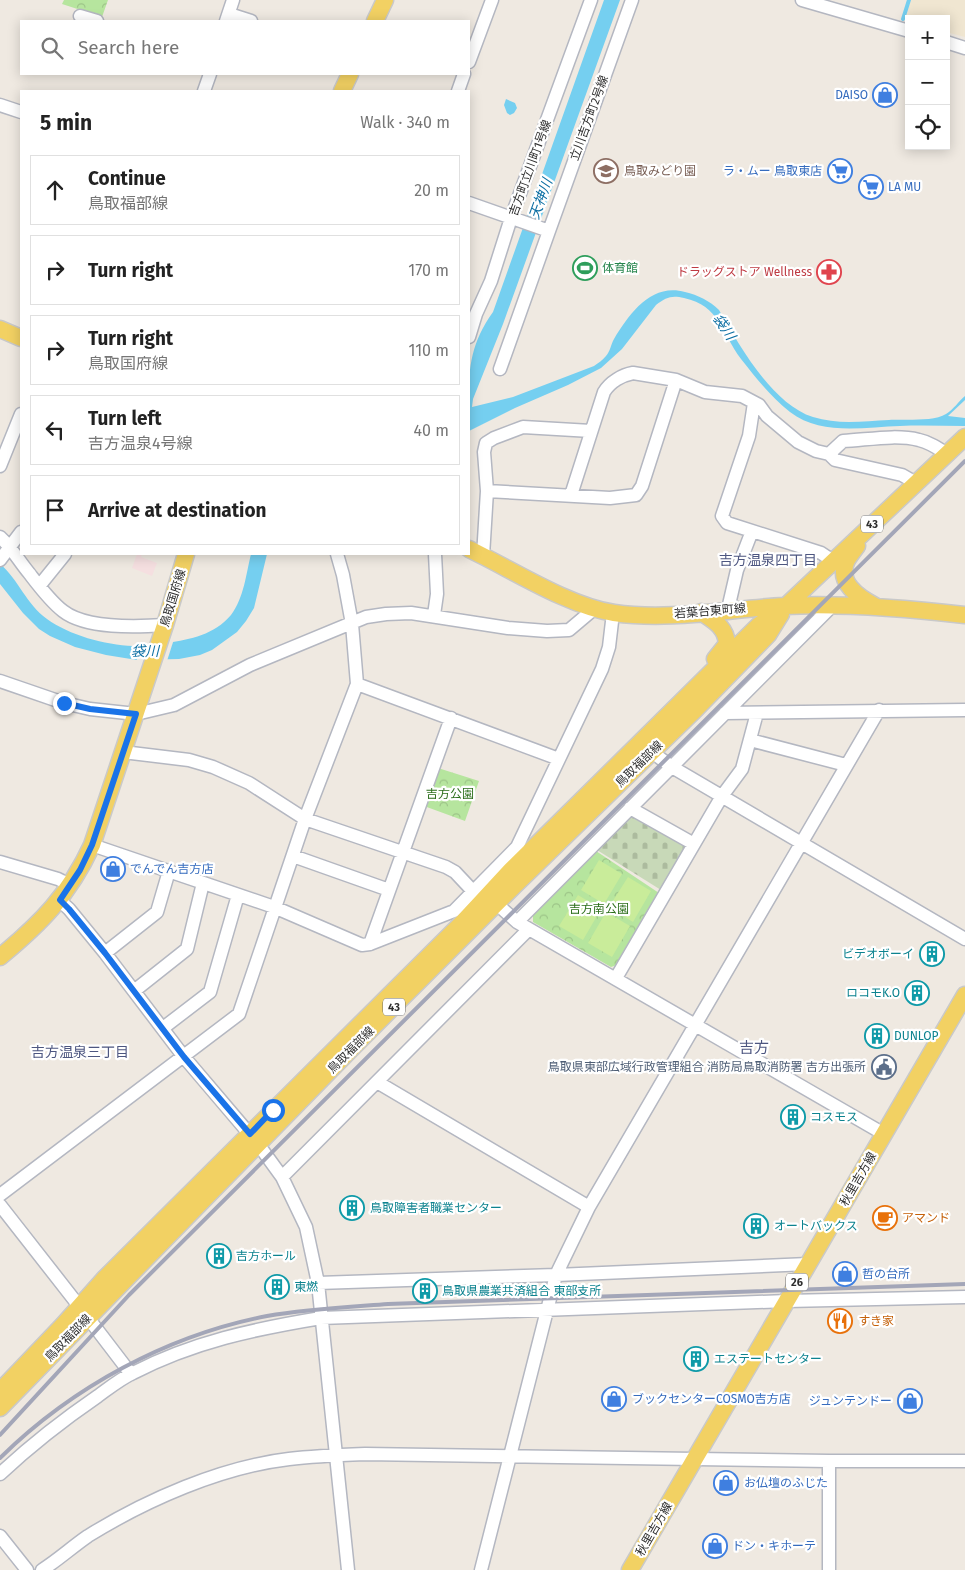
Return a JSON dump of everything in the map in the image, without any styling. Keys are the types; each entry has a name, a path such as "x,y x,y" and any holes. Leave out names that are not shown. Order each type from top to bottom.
{"main road":[{"path":"375,20 385,0"},
{"path":"342,90 350,75"},
{"path":"0,329 20,338"},
{"name":"鳥取福部線","path":"0,1408 84,1311 254,1139 352,1049 511,870 759,625 786,606 957,445"},
{"path":"874,522 847,560 844,573 850,588 860,598 877,607"},
{"name":"若葉台東町線","path":"476,552 549,590 613,613 652,616 786,606 832,606 877,607 965,614"},
{"name":"鳥取国府線","path":"0,957 37,925 60,900 80,870 92,845 136,714 186,555"},
{"name":"鳥取福部線","path":"486,897 652,752 768,635 786,606"},
{"path":"688,694 704,670 723,650 726,644 724,631 716,622 701,612"},
{"name":"秋里吉方線","path":"630,1570 965,994"},
{"name":"鳥取福部線","path":"0,1391 63,1325 84,1311"}],"street":[{"path":"233,0 228,18 243,20"},
{"path":"470,59 492,0"},
{"name":"吉方町立川町1号線","path":"470,333 514,219 591,0"},
{"name":"立川吉方町2号線","path":"500,369 547,230 632,0"},
{"path":"802,0 905,30"},
{"path":"80,16 94,20"},
{"path":"950,43 965,48"},
{"path":"204,90 210,75"},
{"path":"458,90 464,75"},
{"path":"0,105 20,112"},
{"path":"470,203 547,230"},
{"path":"571,495 604,392 616,380 626,374 676,380 704,392 742,396 754,403 798,442 816,451 829,454 835,460 902,475 916,484"},
{"path":"487,491 617,498 636,495 640,491 676,380"},
{"path":"754,403 749,436 722,516 727,522 821,553 834,561"},
{"path":"0,466 20,416"},
{"path":"476,552 487,491 484,446 494,438 523,427 591,431"},
{"path":"829,454 843,441 907,438 933,445 957,445"},
{"path":"728,610 737,570 752,531"},
{"path":"6,552 20,533"},
{"path":"0,537 6,552 63,611 86,622 164,627"},
{"path":"40,586 64,555"},
{"path":"0,1195 239,1014 304,819 357,684 352,624 343,574 337,555"},
{"path":"434,615 437,594 435,555"},
{"path":"517,922 832,606"},
{"path":"0,681 64,703 90,709 136,714 174,705 250,665 366,617 411,613 434,615 508,628 546,631 569,630 595,608"},
{"path":"92,845 274,907 362,945 370,944 486,897 517,847 607,658 613,613"},
{"path":"357,684 559,759"},
{"path":"481,1570 556,1275 589,1207 879,710"},
{"path":"725,713 965,710"},
{"path":"616,978 722,796 742,769 757,713"},
{"path":"370,944 451,718"},
{"path":"750,740 846,765"},
{"path":"123,752 189,760 213,767 256,787 304,819 446,867 455,872 470,888 486,897 517,922 884,1134"},
{"path":"652,752 672,767 965,939"},
{"path":"630,808 694,844"},
{"path":"293,856 390,890"},
{"path":"0,862 58,879 70,885"},
{"path":"105,953 157,912 169,871"},
{"path":"134,991 187,949 203,883"},
{"path":"163,1028 210,992 238,895"},
{"path":"60,900 105,953 184,1057 254,1139 282,1177 306,1227 318,1283 348,1570"},
{"path":"282,1177 529,929"},
{"path":"377,1082 589,1207"},
{"path":"0,1206 84,1311 131,1374"},
{"path":"318,1283 808,1264"},
{"path":"0,1474 31,1445 72,1414 131,1374 189,1349 240,1333 321,1318 787,1301 965,1297"},
{"path":"42,1570 87,1537 143,1505 188,1485 254,1466 287,1459 336,1455 965,1461"},
{"path":"829,1461 829,1570"},
{"path":"0,1536 27,1570"}],"shaded area":[{"path":"911,0 965,0 965,37 950,33 950,15 906,15"},
{"path":"137,555 142,555 141,557 157,563 152,576 132,568"}],"green space":[{"path":"64,0 108,0 102,17 62,4"},
{"name":"吉方公園","path":"438,768 479,781 465,821 424,806"},
{"path":"632,813 687,845 661,890 597,850"},
{"name":"吉方南公園","path":"596,851 659,893 617,965 611,967 533,922 533,915"},
{"path":"599,860 622,874 604,904 581,890"},
{"path":"628,877 651,891 633,922 609,907"},
{"path":"578,895 601,909 583,940 559,926"},
{"path":"606,912 630,926 612,957 588,943"}],"water":[{"path":"604,0 620,0 503,324 473,399 472,407 513,397 594,366 607,354 620,329 643,302 662,292 673,290 699,297 719,310 736,340 771,387 798,410 813,417 841,422 934,418 946,414 965,396 965,400 948,416 965,418 965,426 843,428 829,427 802,420 783,406 758,380 734,349 713,314 696,302 673,297 666,298 656,305 622,349 601,368 470,430 470,369 477,341 493,312"},
{"path":"506,99 515,103 517,108 510,115 507,113 504,105"},
{"name":"袋川","path":"251,555 267,555 254,608 237,632 212,650 200,655 179,659 137,660 75,647 39,629 23,613 0,584 0,564 7,570 33,606 56,625 99,641 137,646 167,643 193,638 210,632 231,615 242,594"}],"pier":[{"path":"174,639 167,661 136,662 142,643"}],"waterway":[{"path":"903,19 909,0"}],"railway":[{"path":"0,1435 129,1295 965,461"},
{"path":"0,1458 28,1432 58,1409 90,1387 123,1368 194,1336 267,1316 312,1310 388,1304 965,1284"}],"place":[{"name":"DAISO","path":"885,95"},
{"name":"鳥取みどり園","path":"606,171"},
{"name":"ラ・ムー 鳥取東店","path":"840,171"},
{"name":"LA MU","path":"871,187"},
{"name":"体育館","path":"585,268"},
{"name":"ドラッグストア Wellness","path":"829,272"},
{"name":"でんでん吉方店","path":"113,869"},
{"name":"ビデオボーイ","path":"932,954"},
{"name":"ロコモK.O","path":"917,993"},
{"name":"DUNLOP","path":"877,1036"},
{"name":"鳥取県東部広域行政管理組合 消防局鳥取消防署 吉方出張所","path":"884,1067"},
{"name":"コスモス","path":"793,1117"},
{"name":"鳥取障害者職業センター","path":"352,1208"},
{"name":"アマンド","path":"885,1218"},
{"name":"オートバックス","path":"756,1226"},
{"name":"吉方ホール","path":"219,1256"},
{"name":"哲の台所","path":"845,1274"},
{"name":"東燃","path":"277,1287"},
{"name":"鳥取県農業共済組合 東部支所","path":"425,1291"},
{"name":"すき家","path":"840,1321"},
{"name":"エステートセンター","path":"696,1359"},
{"name":"ブックセンターCOSMO吉方店","path":"614,1399"},
{"name":"ジュンテンドー","path":"910,1401"},
{"name":"お仏壇のふじた","path":"726,1483"},
{"name":"ドン・キホーテ","path":"715,1546"}],"district":[{"name":"吉方温泉四丁目","path":"768,560"},
{"name":"吉方","path":"754,1048"},
{"name":"吉方温泉三丁目","path":"80,1052"}],"route":[{"path":"64,703 90,709 136,714 92,845 80,870 60,900 105,953 184,1057 250,1134 273,1110"}],"water label":[{"name":"天神川","path":"541,199"}]}
